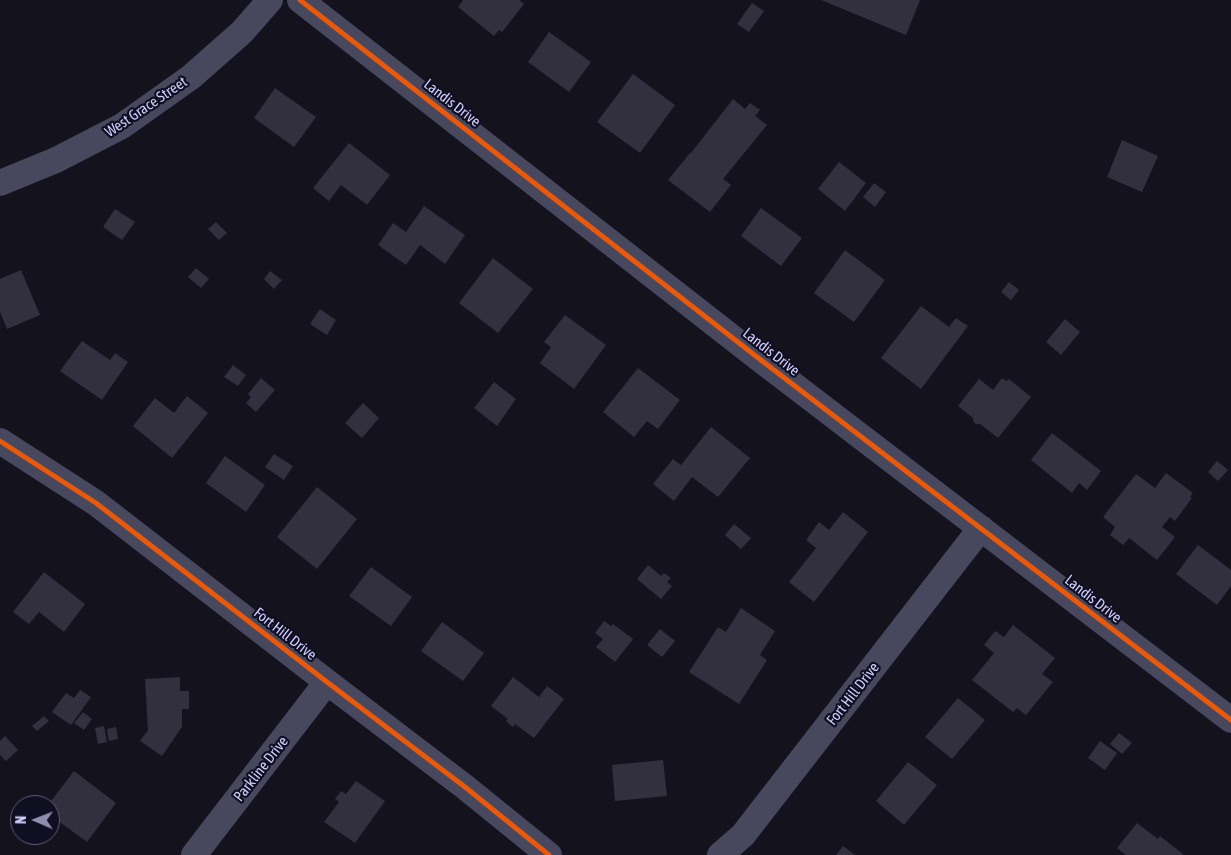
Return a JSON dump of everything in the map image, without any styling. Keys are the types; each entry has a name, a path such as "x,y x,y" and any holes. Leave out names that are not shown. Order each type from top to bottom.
{"street":[{"name":"West Grace Street","path":"0,183 56,160 122,126 191,77 242,32 270,0"},
{"name":"Landis Drive","path":"300,0 765,363 1231,720"},
{"name":"Fort Hill Drive","path":"0,441 96,502 465,787 549,855"},
{"name":"Fort Hill Drive","path":"720,855 743,835 981,528"},
{"name":"Parkline Drive","path":"194,855 327,682"}],"building":[{"path":"463,0 521,0 524,4 502,32 499,30 494,36 458,7"},
{"path":"821,0 920,0 906,35"},
{"path":"752,3 764,11 749,32 737,24"},
{"path":"549,32 591,62 569,92 528,62"},
{"path":"633,74 675,105 640,153 597,122"},
{"path":"275,88 316,117 294,147 254,118"},
{"path":"733,99 745,109 750,103 760,110 755,116 767,125 723,179 731,185 710,212 668,180"},
{"path":"1122,140 1158,156 1142,192 1107,177"},
{"path":"349,143 390,175 367,205 341,185 329,201 313,188"},
{"path":"839,162 866,183 845,211 818,189"},
{"path":"874,183 886,192 875,207 863,197"},
{"path":"424,206 465,235 445,264 420,245 406,265 378,245 393,223 406,232"},
{"path":"761,208 802,238 781,266 741,236"},
{"path":"115,209 135,222 122,240 103,227"},
{"path":"216,222 227,233 219,240 208,229"},
{"path":"845,250 885,280 854,322 814,293"},
{"path":"493,258 533,289 498,333 459,303"},
{"path":"196,268 209,279 201,288 188,277"},
{"path":"21,270 40,315 7,329 0,312 0,279"},
{"path":"270,271 282,280 274,289 264,279"},
{"path":"1009,282 1019,290 1011,300 1001,292"},
{"path":"921,306 949,327 956,318 968,326 921,389 881,358"},
{"path":"320,309 336,320 327,335 310,324"},
{"path":"565,315 606,345 574,389 540,363 551,347 544,342"},
{"path":"1065,319 1080,332 1061,355 1046,342"},
{"path":"82,341 110,360 115,353 128,362 102,400 60,371"},
{"path":"233,365 246,375 238,386 224,377"},
{"path":"638,368 680,400 658,429 647,421 634,437 603,412"},
{"path":"261,378 275,390 256,412 246,403 251,397 248,394"},
{"path":"1002,378 1006,381 1009,379 1031,397 998,438 980,424 976,424 973,418 958,406 979,379 993,390"},
{"path":"494,382 516,399 497,426 474,408"},
{"path":"187,396 208,413 172,458 133,426 155,398 174,413"},
{"path":"363,403 379,418 362,438 345,423"},
{"path":"711,427 750,458 718,497 692,477 674,501 653,484 673,459 681,465"},
{"path":"1052,433 1101,471 1087,490 1079,483 1072,493 1031,460"},
{"path":"274,454 293,466 284,480 265,467"},
{"path":"225,456 265,485 246,512 206,483"},
{"path":"1217,461 1228,470 1218,481 1208,472"},
{"path":"1166,473 1193,493 1190,497 1192,498 1175,521 1170,517 1162,527 1175,537 1157,560 1129,538 1123,545 1110,535 1115,527 1103,517 1136,474 1155,488"},
{"path":"317,487 357,519 317,569 277,537"},
{"path":"843,512 868,532 814,602 789,582 816,548 806,540 819,522 829,530"},
{"path":"734,524 751,538 741,549 725,535"},
{"path":"1198,545 1231,570 1231,586 1217,605 1176,574"},
{"path":"648,565 661,576 664,573 671,578 667,582 672,586 661,599 637,579"},
{"path":"371,567 412,597 391,626 349,596"},
{"path":"44,572 85,604 64,632 39,612 29,624 13,612"},
{"path":"741,608 775,631 760,655 767,660 739,704 689,672 718,627 726,632"},
{"path":"604,621 611,626 613,624 633,639 615,662 596,647 603,639 595,633"},
{"path":"442,622 484,653 463,681 421,651"},
{"path":"1013,625 1055,658 1042,674 1053,682 1026,715 1017,708 1013,712 972,680 994,653 984,645 995,631 1004,637"},
{"path":"660,629 675,641 662,657 647,645"},
{"path":"180,677 180,691 189,691 189,709 182,709 182,727 162,756 140,741 148,730 145,679"},
{"path":"513,677 539,697 547,686 564,699 534,738 515,724 513,727 506,721 508,719 491,706"},
{"path":"80,690 91,697 71,725 52,712 66,693 74,698"},
{"path":"958,698 985,720 952,759 925,737"},
{"path":"83,712 92,719 84,730 74,723"},
{"path":"44,716 49,721 37,731 32,726"},
{"path":"104,726 107,742 98,744 95,728"},
{"path":"116,727 118,739 109,741 107,729"},
{"path":"1119,733 1132,743 1122,754 1110,744"},
{"path":"5,736 18,750 6,761 0,755 0,741"},
{"path":"1100,741 1117,753 1105,770 1088,758"},
{"path":"663,760 667,796 615,801 612,765"},
{"path":"908,762 937,785 904,825 876,801"},
{"path":"74,771 116,803 87,842 60,822 60,795 56,795"},
{"path":"356,781 385,801 355,843 324,822 339,802 335,799 341,791 346,794"},
{"path":"1137,823 1158,839 1160,836 1184,855 1126,855 1117,848"},
{"path":"843,846 855,855 836,855"}],"cycle path":[{"path":"300,0 757,357 1231,720"},
{"path":"0,441 96,503 465,787 549,855"}]}
